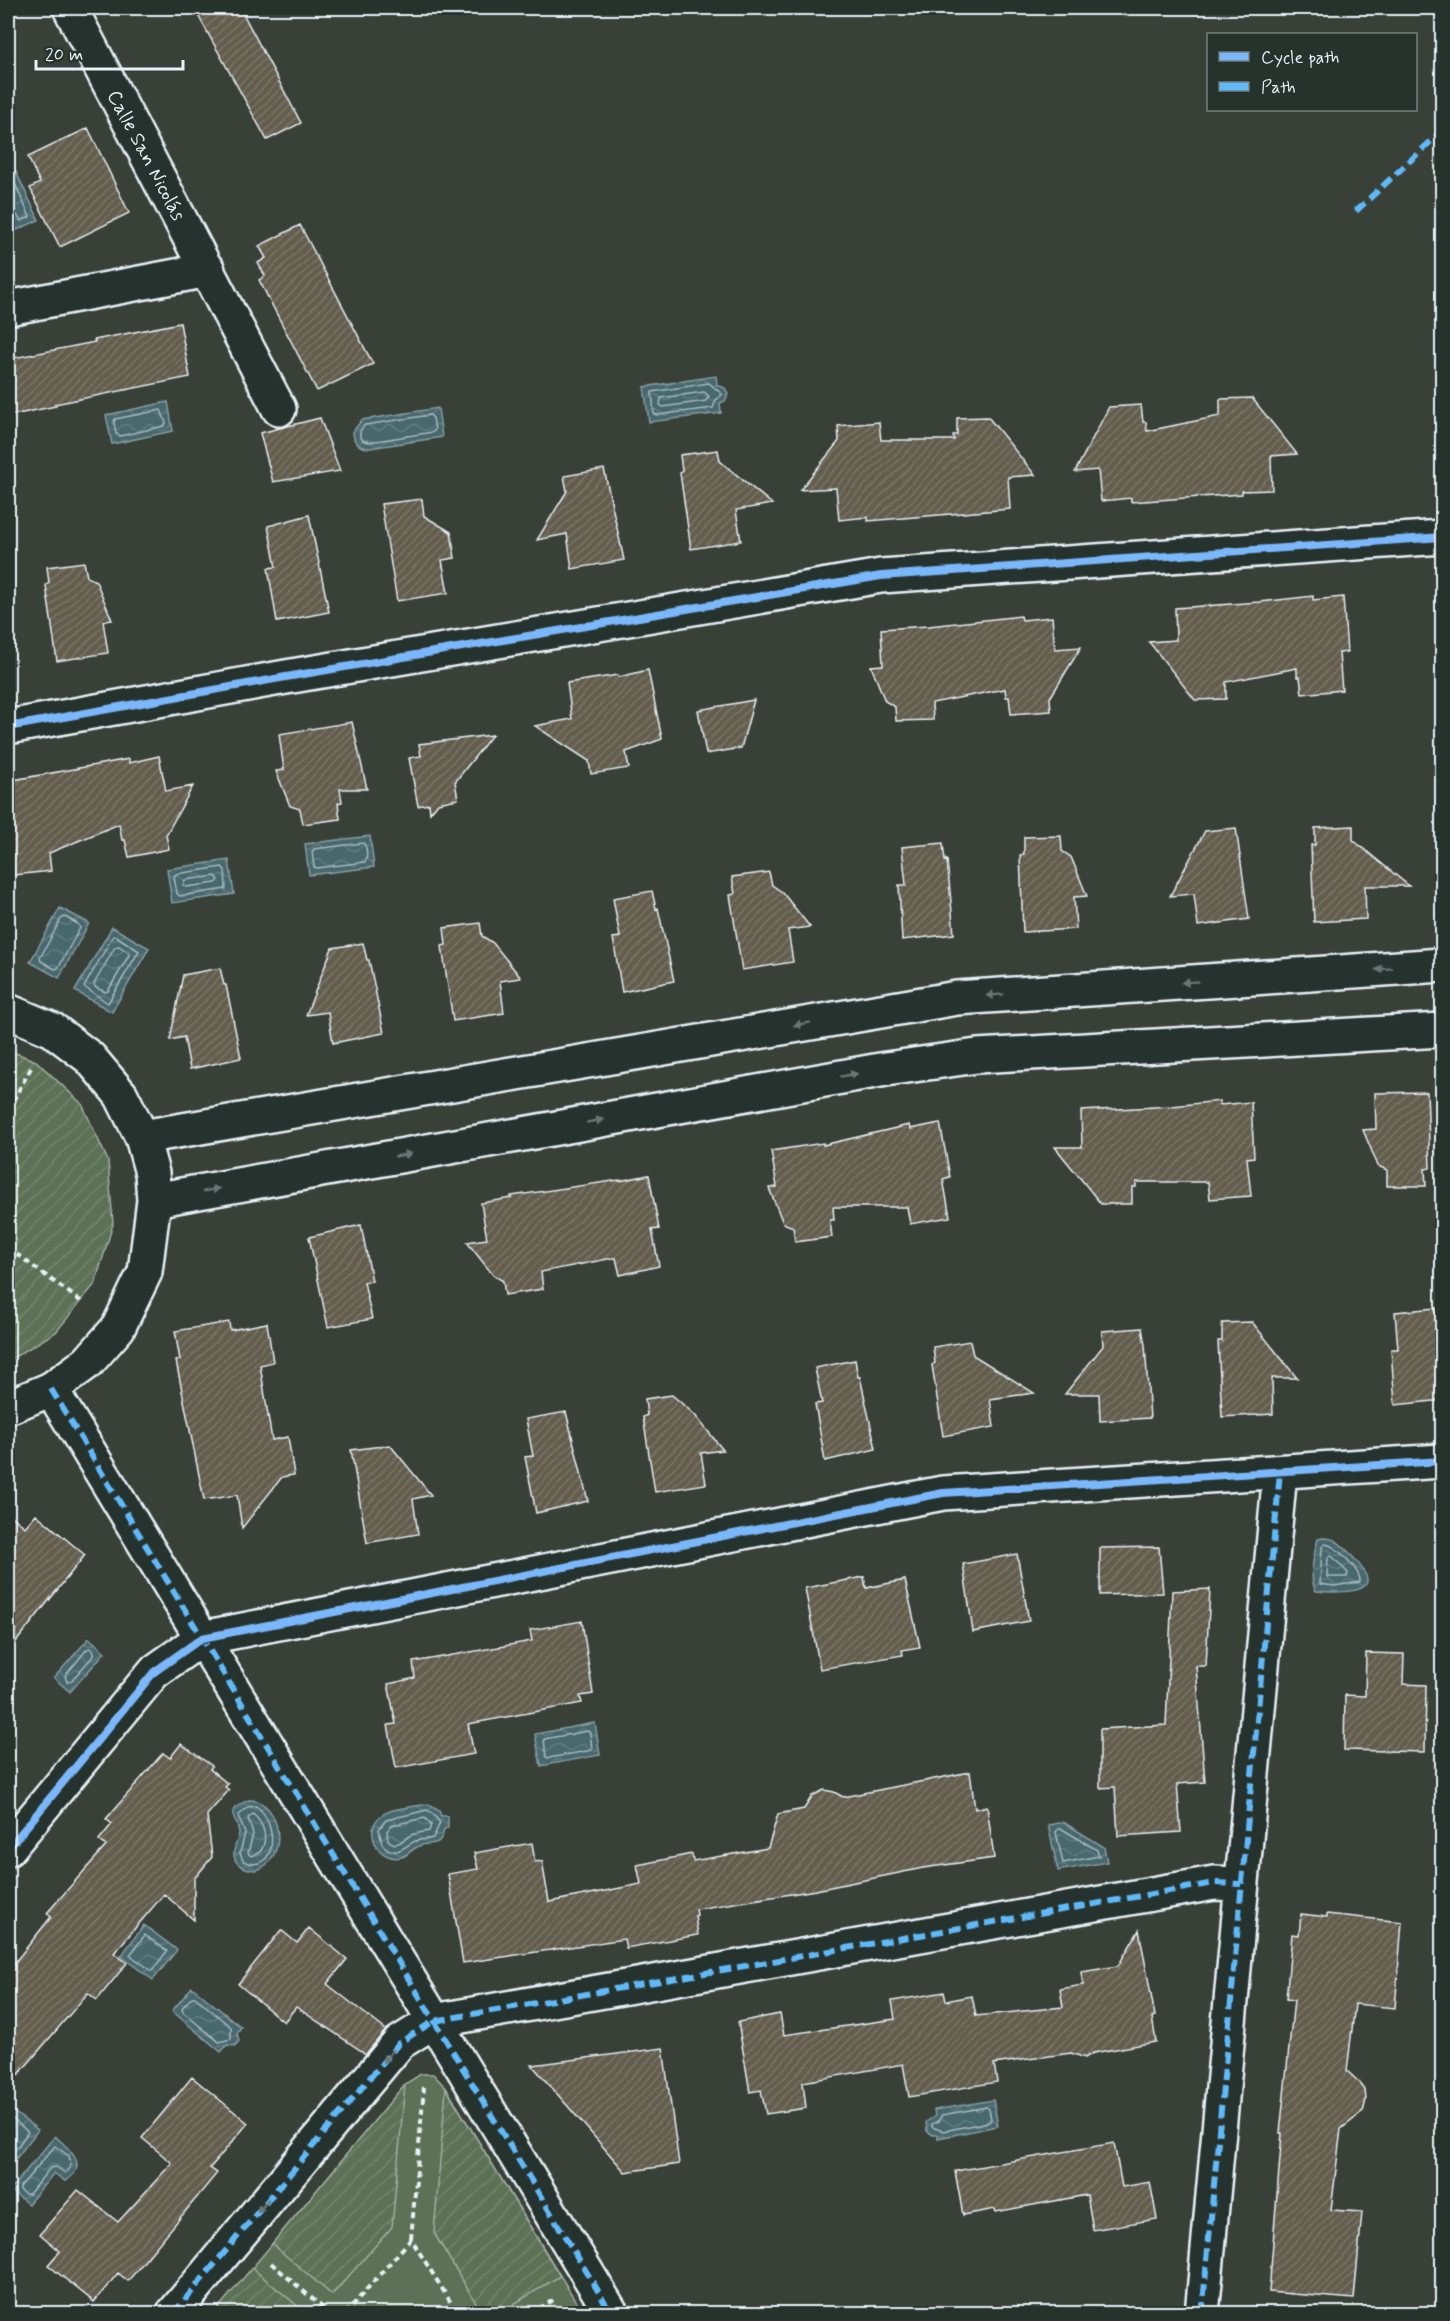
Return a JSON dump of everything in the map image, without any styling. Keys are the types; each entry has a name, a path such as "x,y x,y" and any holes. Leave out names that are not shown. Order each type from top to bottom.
{"street":[{"name":"Calle San Nicolás","path":"70,8 279,410"},
{"path":"8,308 208,270"},
{"path":"8,727 286,676 881,576 1443,537"},
{"path":"142,1137 957,998 1443,965"},
{"path":"8,1011 52,1030 90,1058 121,1095 142,1137 152,1173 154,1200 146,1272 118,1328 88,1362 51,1389 8,1407"},
{"path":"154,1200 886,1069 977,1056 1443,1030"},
{"path":"51,1389 612,2313"},
{"path":"8,1850 154,1672 202,1638 943,1493 1443,1461"},
{"path":"1202,2313 1280,1472"},
{"path":"173,2313 399,2043 434,2021 1214,1883 1241,1884"}],"path":[{"path":"8,1248 118,1328"},
{"path":"345,2313 411,2239 425,2082"},
{"path":"411,2239 458,2313"},
{"path":"267,2260 330,2313"}],"green space":[{"path":"8,1050 36,1061 82,1104 108,1161 113,1224 95,1284 56,1332 8,1361"},
{"path":"421,2074 433,2074 446,2088 583,2313 214,2314 405,2084"},
{"path":"405,2084 392,2227 332,2295 272,2244"},
{"path":"446,2088 560,2276 499,2313 482,2313 434,2233"},
{"path":"252,2268 306,2313 214,2313"}],"water":[{"path":"14,168 39,220 17,230 8,210 8,171"},
{"path":"716,376 717,385 725,388 728,394 725,401 720,403 721,413 649,422 644,387"},
{"path":"168,402 173,431 112,444 106,415"},
{"path":"438,408 442,437 370,448 360,446 355,441 353,431 362,420"},
{"path":"370,836 374,867 309,875 305,844"},
{"path":"229,860 234,894 172,903 167,869"},
{"path":"60,908 89,923 59,978 30,962"},
{"path":"112,927 149,948 112,1012 75,991"},
{"path":"1318,1539 1336,1541 1355,1559 1364,1571 1367,1581 1365,1585 1360,1589 1345,1592 1316,1591 1312,1579 1313,1565"},
{"path":"89,1638 105,1652 70,1692 54,1678"},
{"path":"595,1723 600,1755 541,1766 535,1734"},
{"path":"249,1800 260,1803 268,1809 277,1830 274,1854 267,1864 257,1870 239,1865 234,1857 239,1833 233,1812 240,1804"},
{"path":"428,1804 439,1811 441,1816 448,1816 448,1828 444,1829 440,1840 421,1845 402,1857 386,1855 379,1850 375,1844 373,1828 382,1815 398,1809"},
{"path":"1063,1822 1104,1847 1107,1862 1058,1871 1048,1825"},
{"path":"144,1925 177,1950 153,1980 121,1956"},
{"path":"192,1987 241,2027 237,2033 239,2041 235,2046 227,2045 221,2052 172,2011"},
{"path":"993,2100 998,2126 938,2138 938,2135 927,2131 926,2122 935,2116 934,2110"},
{"path":"11,2110 38,2130 8,2169 8,2114"},
{"path":"55,2136 75,2158 76,2170 73,2176 65,2181 54,2173 28,2204 10,2190"}],"building":[{"path":"194,8 240,8 301,123 267,140"},
{"path":"88,128 129,213 60,247 30,188 40,183 28,157"},
{"path":"300,225 373,364 317,391 259,280 265,276 258,263 266,258 259,246"},
{"path":"180,323 190,377 55,404 56,406 8,416 8,359"},
{"path":"1252,398 1297,454 1271,456 1272,490 1131,502 1131,498 1101,501 1098,470 1075,472 1109,407 1141,405 1143,422 1146,422 1147,431 1220,416 1220,399"},
{"path":"988,417 1035,475 1008,477 1010,509 868,521 868,517 839,520 836,488 800,490 839,441 838,426 879,422 881,440 954,440 953,435 957,435 957,418"},
{"path":"320,418 340,471 273,482 260,433"},
{"path":"718,450 720,461 772,504 736,510 741,541 691,549 680,473 682,471 680,455"},
{"path":"604,469 624,560 572,569 567,534 537,540 567,491 564,476"},
{"path":"422,499 424,516 451,532 455,558 442,560 448,593 397,601 381,504"},
{"path":"309,515 329,612 277,622 268,568 276,567 268,526"},
{"path":"84,562 87,577 96,581 112,620 103,621 108,653 57,661 46,585 49,583 47,567"},
{"path":"1313,596 1313,600 1343,597 1347,652 1339,653 1342,690 1302,694 1297,668 1226,682 1226,699 1195,700 1149,642 1176,640 1175,608"},
{"path":"1021,616 1022,620 1052,617 1055,649 1081,647 1050,698 1051,711 1011,714 1009,697 1006,697 1005,689 932,703 933,720 896,721 895,707 885,701 871,666 883,665 881,629"},
{"path":"648,670 662,739 626,752 629,768 591,774 589,761 535,726 572,719 567,683 618,675 619,677"},
{"path":"754,700 741,748 706,754 698,710"},
{"path":"352,722 367,789 340,789 342,802 338,803 340,819 303,824 300,809 290,806 276,771 284,770 279,734"},
{"path":"492,735 455,782 458,799 438,803 430,813 429,804 418,806 409,758 421,756 419,744"},
{"path":"159,756 166,791 193,786 166,835 169,849 129,857 119,824 49,853 51,871 14,875 11,856 8,856 8,781 129,759 129,763"},
{"path":"1353,826 1353,840 1409,886 1365,886 1366,919 1314,922 1311,845 1315,845 1315,828"},
{"path":"1236,828 1249,919 1198,926 1194,894 1170,896 1205,831"},
{"path":"1061,836 1062,851 1071,857 1087,896 1074,897 1076,929 1023,932 1020,855 1024,854 1024,837"},
{"path":"943,843 945,861 947,860 954,934 902,940 899,885 906,885 902,847"},
{"path":"769,872 772,885 782,892 810,927 788,930 793,962 742,970 730,895 735,894 732,877"},
{"path":"652,891 674,981 622,992 613,938 620,937 613,898"},
{"path":"480,923 482,936 493,943 521,978 500,981 504,1013 453,1021 442,946 446,945 444,928"},
{"path":"363,943 367,960 369,960 384,1033 333,1043 328,1012 306,1015 332,948"},
{"path":"220,968 224,985 226,985 241,1058 190,1069 184,1037 170,1040 183,975"},
{"path":"1427,1092 1430,1168 1425,1169 1426,1186 1387,1186 1387,1170 1378,1166 1363,1130 1376,1129 1375,1093"},
{"path":"1220,1101 1220,1105 1251,1102 1254,1157 1247,1158 1251,1196 1210,1199 1208,1182 1136,1182 1136,1187 1132,1187 1132,1204 1101,1204 1055,1147 1082,1147 1081,1111"},
{"path":"940,1123 950,1177 943,1179 950,1217 910,1224 907,1207 833,1207 834,1220 830,1220 832,1237 795,1242 793,1227 783,1223 769,1188 777,1187 771,1151 823,1143 823,1145 909,1125 910,1129"},
{"path":"649,1175 659,1229 652,1230 659,1266 620,1275 616,1258 613,1258 541,1272 543,1289 505,1295 503,1281 493,1275 467,1242 487,1239 481,1203 512,1198 511,1196"},
{"path":"361,1225 372,1281 364,1282 372,1319 328,1327 309,1237"},
{"path":"1436,1308 1443,1353 1443,1400 1395,1405 1391,1349 1398,1349 1395,1312"},
{"path":"229,1322 230,1330 267,1323 273,1362 260,1365 272,1440 288,1437 294,1475 282,1477 242,1528 237,1495 204,1500 176,1361 180,1360 175,1331"},
{"path":"1252,1322 1297,1378 1272,1378 1273,1414 1222,1417 1218,1341 1222,1341 1222,1323"},
{"path":"1142,1328 1150,1418 1100,1421 1099,1394 1065,1394 1103,1346 1102,1331"},
{"path":"970,1341 973,1355 1034,1393 990,1399 994,1427 943,1436 932,1365 935,1363 933,1347"},
{"path":"855,1360 876,1449 825,1461 815,1404 822,1403 815,1368"},
{"path":"672,1395 694,1414 723,1450 701,1453 706,1484 655,1492 643,1417 647,1415 645,1399"},
{"path":"566,1412 588,1501 536,1513 525,1457 533,1456 526,1419"},
{"path":"390,1445 431,1495 413,1499 418,1534 367,1543 351,1450"},
{"path":"8,1513 25,1527 36,1514 85,1555 8,1652"},
{"path":"1159,1547 1163,1593 1100,1595 1100,1548"},
{"path":"1017,1554 1029,1621 973,1632 963,1564"},
{"path":"864,1577 866,1588 905,1580 920,1647 902,1650 903,1655 820,1669 805,1588"},
{"path":"1210,1589 1206,1666 1196,1666 1205,1782 1177,1784 1181,1832 1118,1836 1115,1787 1100,1788 1100,1729 1166,1725 1172,1591"},
{"path":"582,1621 593,1694 580,1696 582,1703 468,1724 474,1754 396,1768 388,1725 396,1724 388,1684 415,1678 413,1662 532,1641 530,1630"},
{"path":"1366,1653 1404,1654 1403,1684 1426,1685 1425,1752 1344,1750 1345,1695 1365,1696"},
{"path":"181,1744 212,1766 210,1769 228,1784 225,1787 229,1790 207,1815 212,1857 194,1879 194,1920 164,1894 114,1953 127,1963 97,2000 88,1993 8,2087 8,1971 51,1917 47,1913 106,1846 99,1840 112,1824 106,1819 163,1753 170,1758"},
{"path":"970,1772 975,1809 987,1806 994,1858 923,1868 816,1890 696,1909 698,1935 626,1948 624,1939 463,1963 448,1874 478,1869 474,1853 532,1843 535,1862 542,1861 549,1902 641,1884 637,1865 692,1854 693,1861 768,1848 778,1814 804,1809 812,1796 824,1790 843,1797"},
{"path":"1301,1914 1327,1917 1327,1914 1402,1922 1395,2008 1355,2004 1347,2071 1365,2090 1366,2100 1363,2112 1341,2129 1331,2210 1362,2212 1354,2299 1269,2292 1282,2133 1280,2133 1294,2000 1286,1999 1292,1934 1299,1935"},
{"path":"309,1928 347,1959 327,1984 386,2030 366,2054 296,2007 284,2022 238,1984 281,1930 297,1943"},
{"path":"1139,1930 1155,2016 1152,2017 1156,2042 1093,2053 1085,2058 1071,2053 994,2064 997,2082 909,2097 903,2064 803,2082 806,2108 766,2114 761,2090 750,2092 738,2022 780,2014 784,2035 895,2019 892,2001 944,1992 946,2001 972,1996 976,2016 1063,2007 1060,1989 1083,1985 1081,1972 1118,1966"},
{"path":"663,2048 679,2164 625,2172 532,2065"},
{"path":"192,2077 248,2123 210,2168 217,2173 128,2281 118,2273 94,2302 48,2265 60,2251 40,2234 78,2190 118,2222 172,2163 142,2138"},
{"path":"1114,2143 1122,2187 1150,2182 1157,2219 1093,2230 1087,2195 996,2212 995,2209 963,2215 955,2171"}],"marked path":[{"path":"1356,211 1442,131"},
{"path":"51,1389 612,2314"},
{"path":"1202,2314 1280,1472"},
{"path":"173,2314 399,2043 434,2021 1214,1883 1241,1884"}],"cycle path":[{"path":"8,727 286,677 881,576 1442,537"},
{"path":"8,1849 154,1672 202,1638 943,1493 1442,1461"}]}
